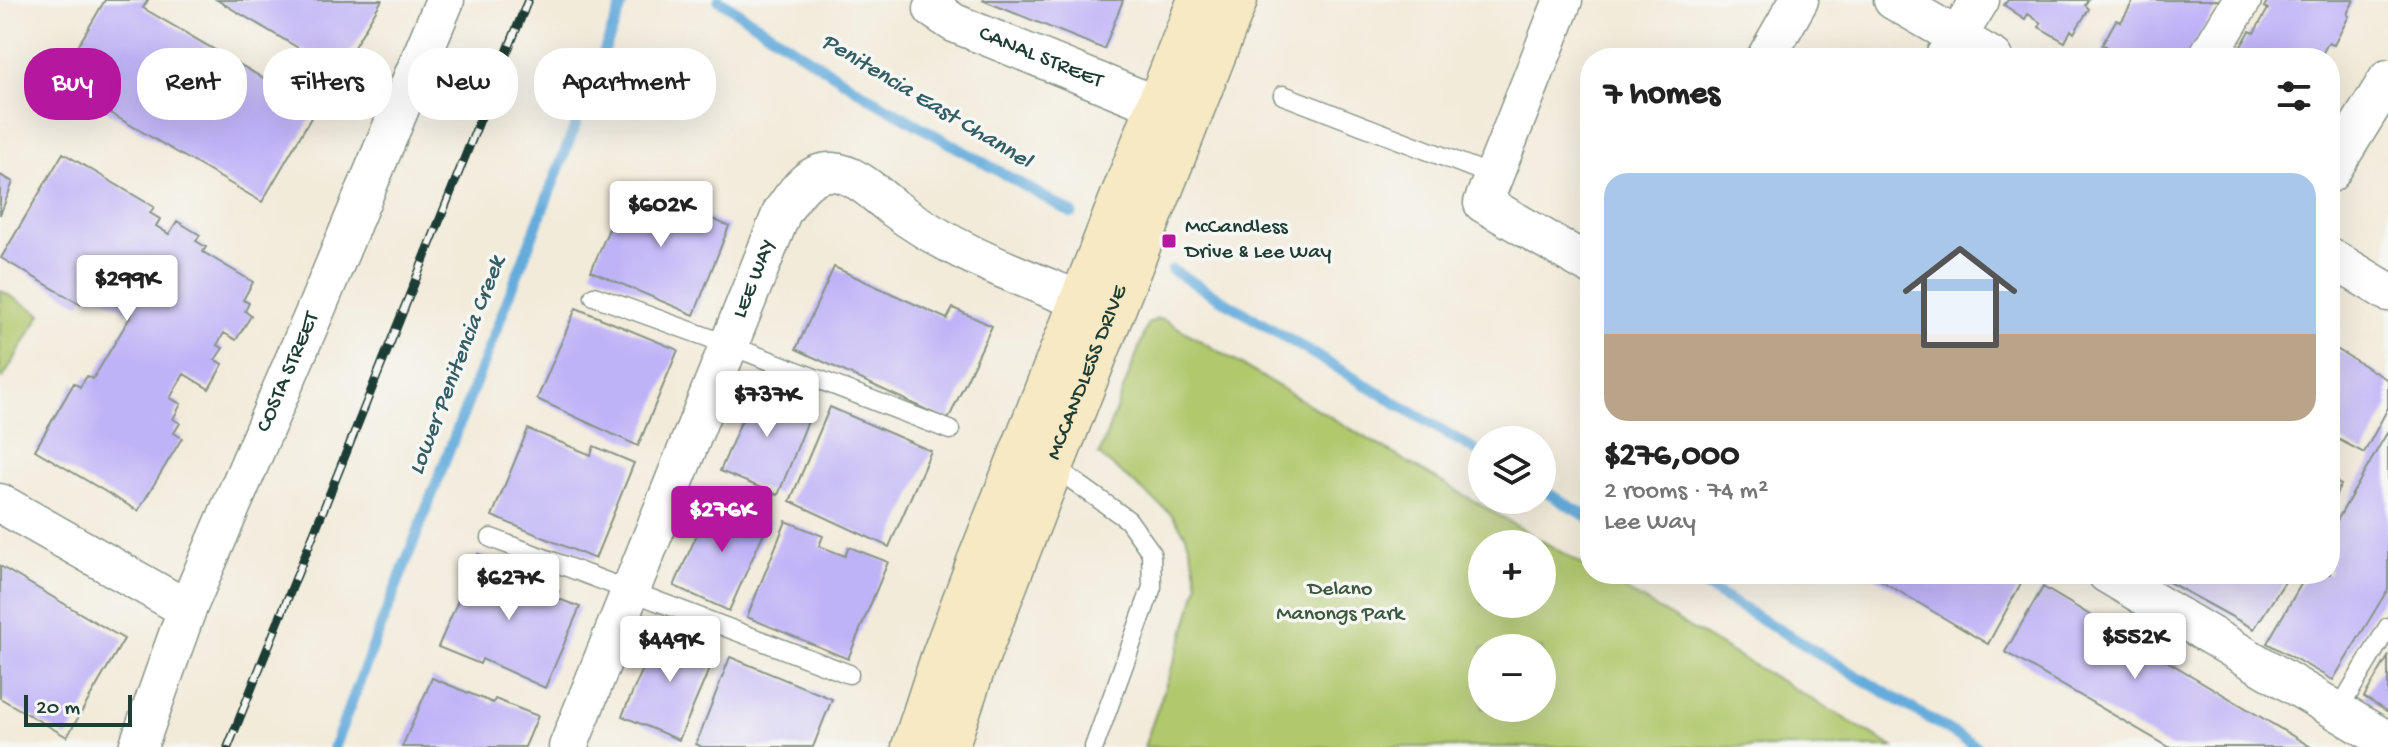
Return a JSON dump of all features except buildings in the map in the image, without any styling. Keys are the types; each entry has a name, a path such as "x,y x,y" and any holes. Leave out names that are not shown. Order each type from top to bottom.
{"main road":[{"name":"MCCANDLESS DRIVE","path":"946,747 972,670 1052,465 1158,106 1200,0"},
{"name":"MCCANDLESS DRIVE","path":"914,747 972,578 1235,0"}],"street":[{"name":"COSTA STREET","path":"138,747 187,609 324,292 445,0"},
{"name":"CANAL STREET","path":"936,0 933,9 954,23 1158,106"},
{"path":"1563,0 1489,190 1580,258"},
{"path":"1772,48 1799,0"},
{"path":"1893,0 1950,47 1980,0"},
{"path":"2213,48 2242,0"},
{"path":"2340,157 2388,79"},
{"name":"LEE WAY","path":"568,747 782,212 808,179 830,172 851,177 902,214 971,254 1097,307"},
{"path":"2340,263 2388,292"},
{"path":"0,503 187,609"},
{"path":"2124,584 2388,741"}],"lane":[{"path":"1283,95 1489,190"},
{"path":"594,296 950,430"},
{"path":"1052,465 1128,520 1151,552 1152,587 1094,747"},
{"path":"491,538 849,674"},
{"path":"2338,711 2388,627"}],"green space":[{"path":"0,290 41,314 3,378 0,376"},
{"name":"Delano Manongs Park","path":"1157,319 1165,320 1468,498 1468,514 1496,514 1523,530 1468,530 1468,618 1556,618 1556,549 1580,563 1580,584 1615,584 1893,747 1144,747 1189,619 1198,584 1186,535 1171,514 1099,455 1148,324"}],"waterway":[{"name":"Lower Penitencia Creek","path":"334,747 624,0"},
{"name":"Penitencia East Channel","path":"719,0 872,99 1072,213"},
{"name":"Penitencia East Channel","path":"1172,270 1468,446"},
{"name":"Penitencia East Channel","path":"1556,498 1580,512"},
{"name":"Penitencia East Channel","path":"1702,584 1977,747"}],"railway":[{"path":"228,747 528,0"}],"place":[{"name":"McCandless Drive & Lee Way","path":"1169,241"}]}
